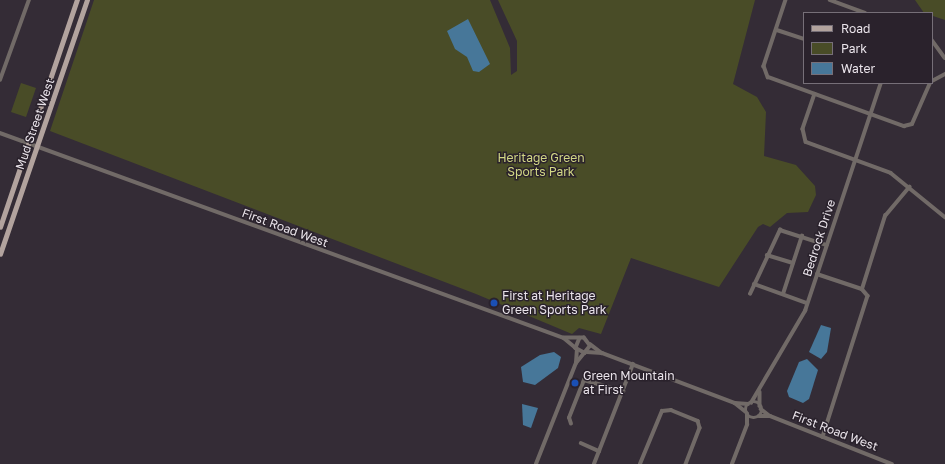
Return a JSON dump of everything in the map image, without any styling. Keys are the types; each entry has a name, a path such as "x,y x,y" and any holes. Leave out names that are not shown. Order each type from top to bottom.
{"main road":[{"name":"Mud Street West","path":"0,227 30,144 77,0"},
{"name":"Mud Street West","path":"0,254 38,147 87,0"}],"street":[{"path":"0,80 29,0"},
{"path":"786,0 765,74 815,94 904,126 912,124 930,84"},
{"path":"830,0 862,12"},
{"path":"777,30 803,39"},
{"path":"933,41 945,58"},
{"path":"933,81 945,74"},
{"name":"Bedrock Drive","path":"750,404 760,392 766,374 807,303 881,84"},
{"path":"815,94 803,129 804,139 854,160 883,168 909,187 945,217"},
{"name":"First Road West","path":"0,134 564,338 586,338 590,344 602,353"},
{"path":"862,289 885,216 909,187"},
{"path":"750,294 780,230 827,245"},
{"path":"783,294 802,236"},
{"path":"767,255 793,263"},
{"path":"818,274 866,291 868,301 823,437"},
{"path":"754,284 807,303"},
{"name":"First Road West","path":"564,338 576,349 586,352 602,353 735,403 750,404 761,407 770,416"},
{"path":"576,363 576,349 580,338"},
{"path":"536,464 576,363 586,352 590,344"},
{"path":"594,464 633,364"},
{"path":"571,424 568,418 584,380 623,391"},
{"name":"Bedrock Drive","path":"760,392 761,407"},
{"name":"First Road West","path":"735,403 754,418 759,416 770,416 892,464"},
{"path":"747,425 746,413 750,404"},
{"path":"759,416 761,407"},
{"path":"640,464 662,411 670,410 698,421 700,428 686,464"},
{"path":"732,464 747,425 754,418"},
{"path":"581,443 600,451"}],"green space":[{"name":"Heritage Green Sports Park","path":"94,0 490,0 510,48 511,75 517,71 517,41 498,0 755,0 733,84 757,97 766,112 764,156 796,165 815,186 816,195 808,212 787,213 770,227 763,224 758,227 719,287 631,258 601,334 579,328 572,334 476,294 50,131"},
{"path":"915,0 945,0 945,20 933,16 933,12 923,12"},
{"path":"21,83 36,88 26,117 11,112"}],"water":[{"path":"468,19 490,64 479,72 473,71 467,57 455,49 447,31"},
{"path":"821,325 831,328 827,352 821,359 809,352"},
{"path":"554,352 561,357 558,368 535,385 523,382 521,367 540,355"},
{"path":"807,359 818,370 809,399 803,403 789,397 787,391 799,362"},
{"path":"522,404 538,408 531,428 523,425"}],"place":[{"name":"First at Heritage Green Sports Park","path":"494,303"},
{"name":"Green Mountain at First","path":"575,383"}]}
